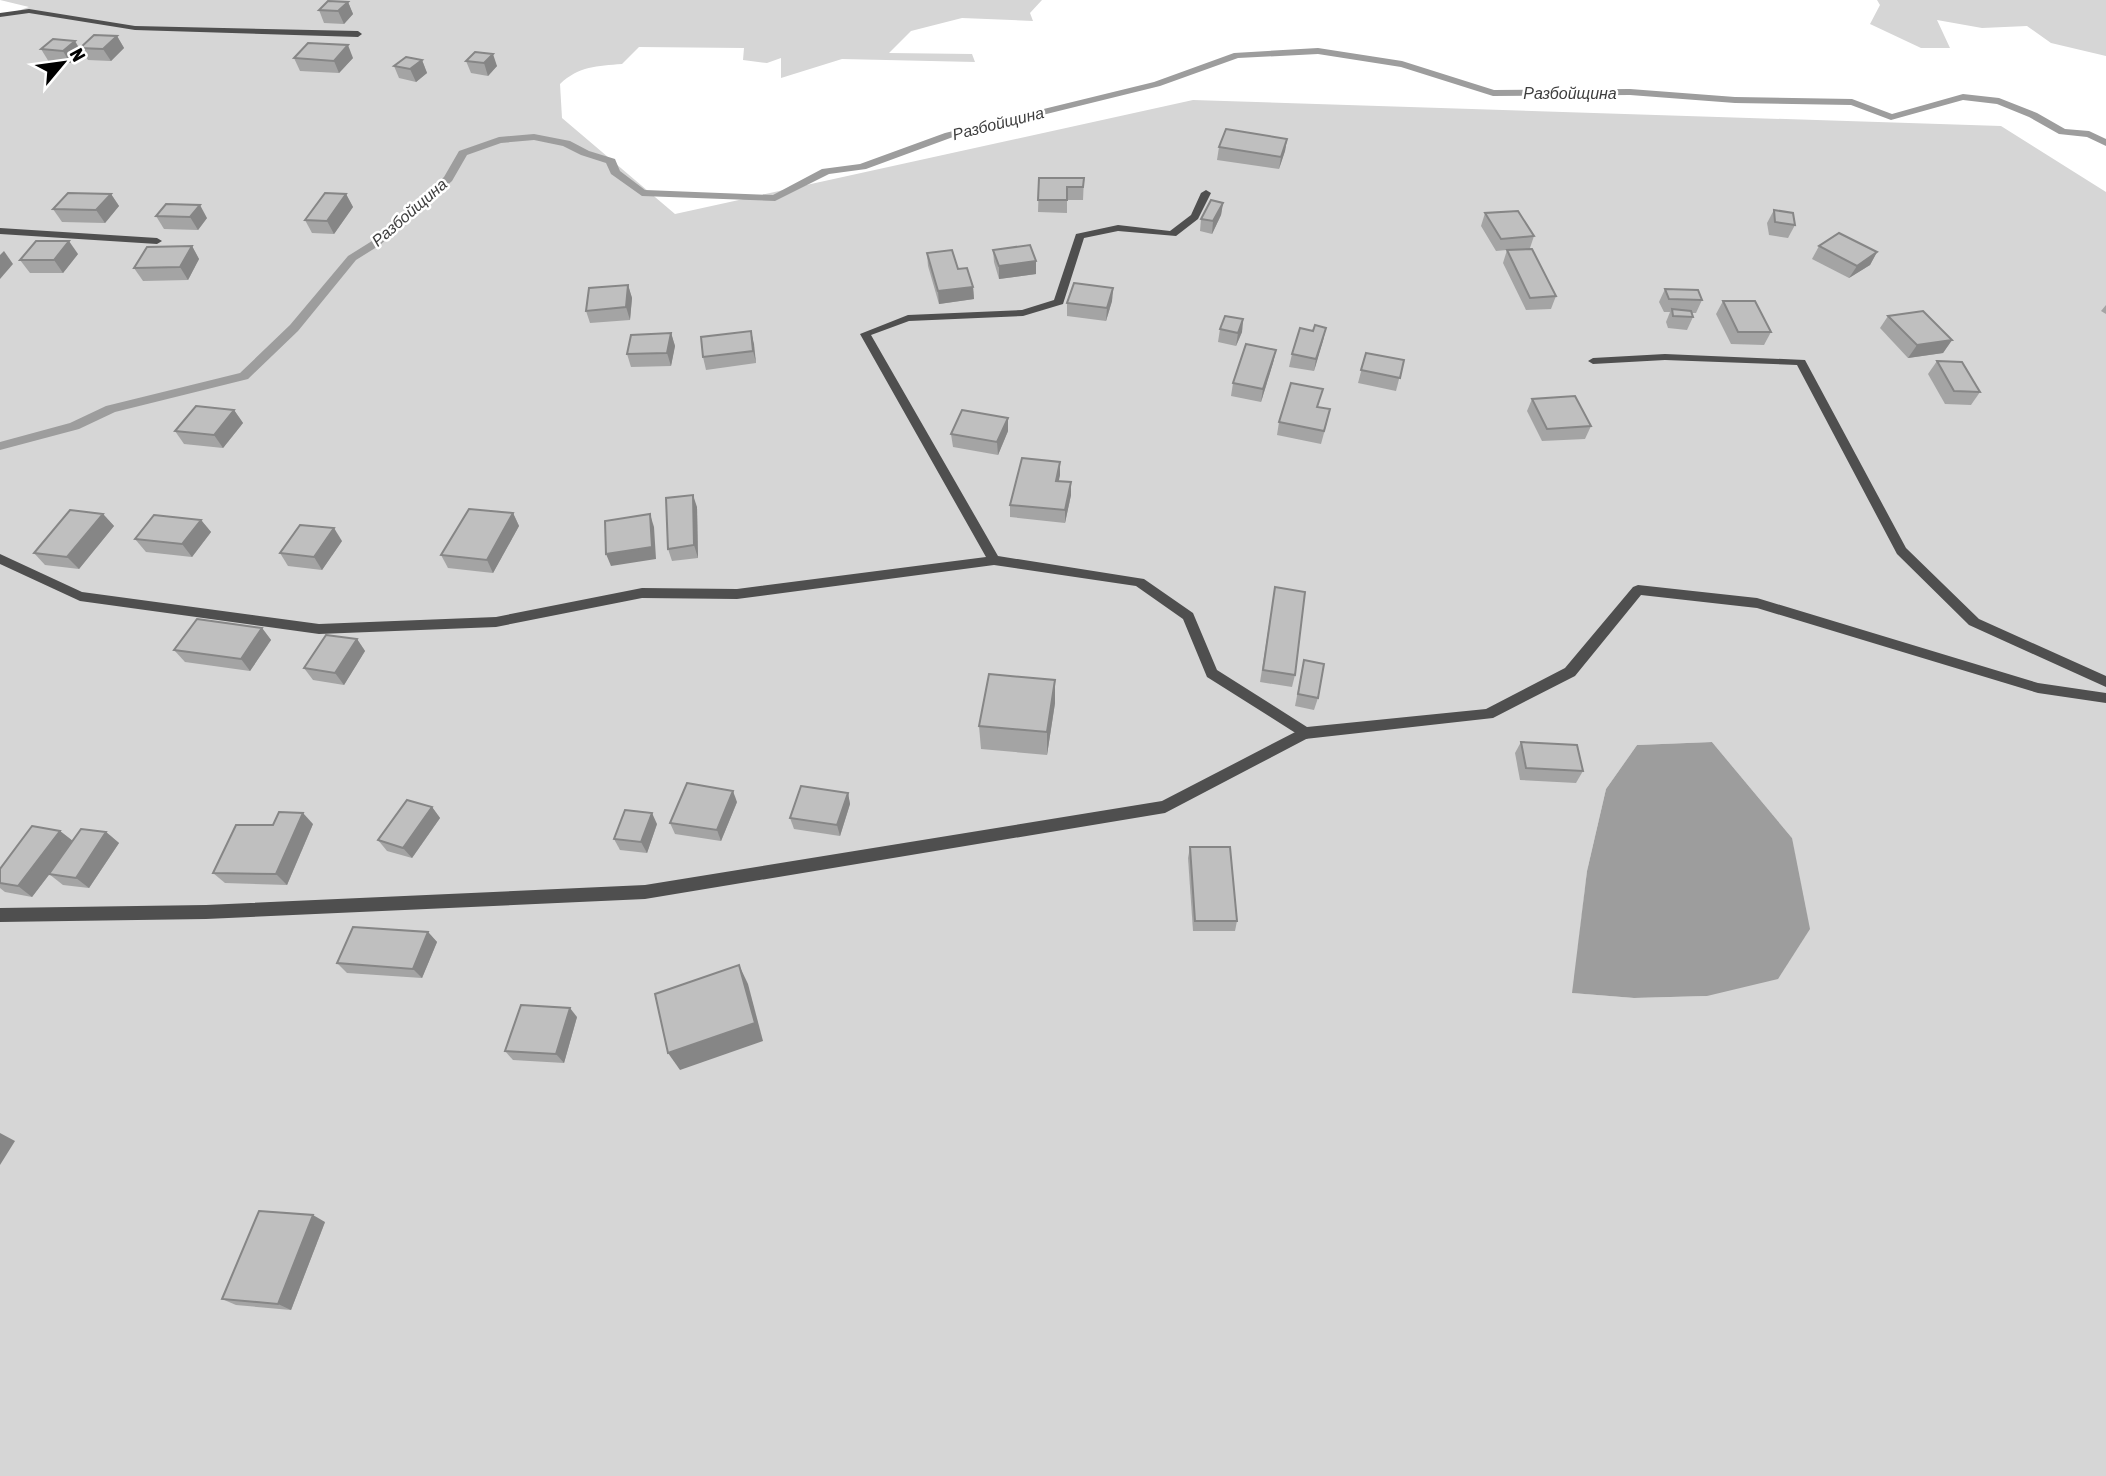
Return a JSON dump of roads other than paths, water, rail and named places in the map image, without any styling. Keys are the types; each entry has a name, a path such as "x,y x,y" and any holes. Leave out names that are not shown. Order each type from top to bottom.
{"street":[{"path":"0,15 29,11 135,28 358,34"},
{"path":"994,560 865,334 908,318 1024,313 1059,302 1080,236 1118,228 1172,234 1195,217 1206,193"},
{"path":"0,230 157,241"},
{"path":"1593,361 1665,357 1801,362 1901,551 1974,622 2106,682"},
{"path":"0,559 80,596 319,629 496,622 642,593 737,594 994,560 1139,582 1188,616 1212,673 1305,733"},
{"path":"0,915 206,912 645,892 1165,807 1305,733 1488,714 1570,672 1638,590 1757,603 2038,688 2106,698"}],"waterway":[{"name":"Разбойщина","path":"0,446 74,426 111,409 244,376 294,328 352,258 376,243 448,179 463,153 499,140 534,137 566,143 585,153 611,161 615,172 642,193 775,198 826,171 862,167 949,135 1157,84 1237,55 1318,51 1402,64 1493,93 1630,92 1735,100 1852,102 1891,117 1963,97 1999,101 2033,115 2063,132 2089,134 2106,143"}]}
